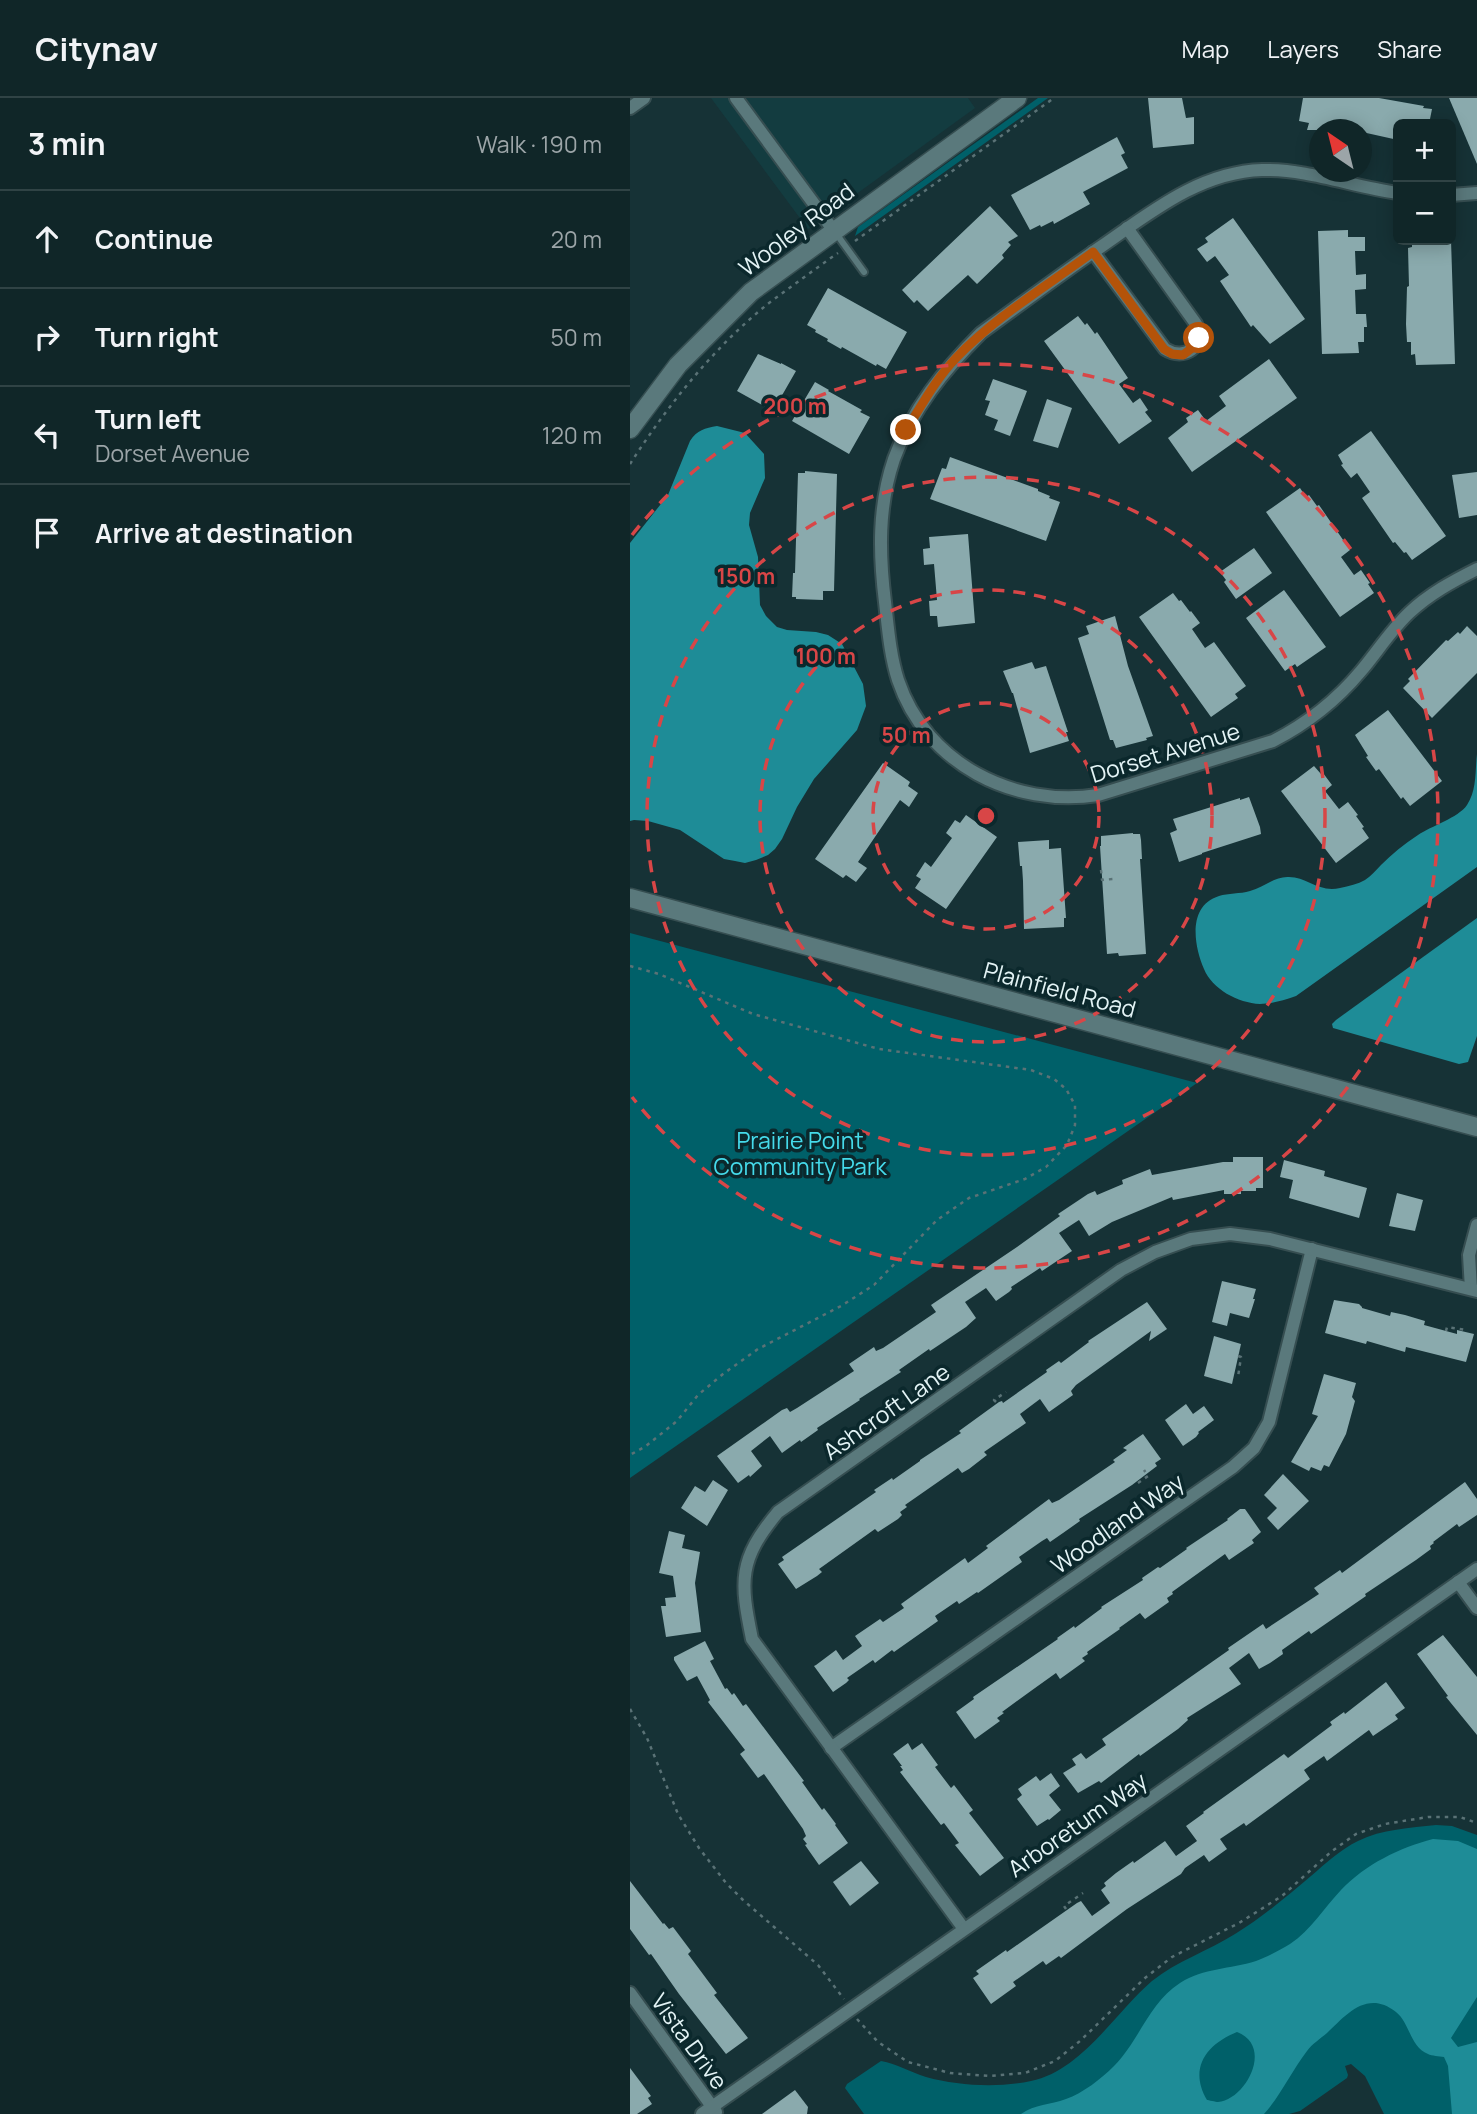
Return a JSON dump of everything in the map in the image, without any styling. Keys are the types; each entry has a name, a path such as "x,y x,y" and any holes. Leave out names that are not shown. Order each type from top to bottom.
{"main road":[{"name":"Wooley Road","path":"630,429 678,365 751,292 1017,98"},
{"name":"Plainfield Road","path":"630,898 1477,1127"}],"street":[{"path":"630,108 644,98"},
{"path":"736,98 834,231"},
{"name":"Dorset Avenue","path":"1393,192 1306,173 1263,170 1210,180 1167,200 981,333 930,389 906,430 894,461 883,504 880,531 883,586 892,658 899,683 926,730 963,766 1014,791 1042,797 1077,799 1109,793 1273,741 1311,720 1340,695 1415,607 1477,569"},
{"path":"1456,195 1477,193"},
{"path":"1093,252 1164,349 1172,354 1183,355 1196,345 1199,338 1196,324 1127,228"},
{"path":"1475,1287 1469,1255 1477,1225"},
{"name":"Ashcroft Lane","path":"964,1929 752,1639 743,1587 746,1568 758,1536 778,1512 1121,1270 1155,1252 1191,1238 1230,1234 1270,1239 1475,1287"},
{"name":"Woodland Way","path":"831,1748 1233,1467 1254,1448 1269,1422 1312,1249"},
{"name":"Arboretum Way","path":"710,2112 964,1929 1477,1569"},
{"path":"1458,1582 1477,1608"},
{"name":"Vista Drive","path":"630,1993 710,2112"}],"lane":[{"path":"834,231 864,272"}],"path":[{"path":"630,464 689,383 737,332 768,304 1055,98"},
{"path":"1101,870 1102,880 1113,878 1114,875"},
{"path":"630,966 659,974 753,1014 879,1049 1031,1070 1054,1079 1066,1089 1075,1105 1075,1125 1067,1145 1046,1167 1025,1179 969,1198 937,1220 874,1285 750,1355 698,1395 677,1421 630,1455"},
{"path":"1446,1331 1447,1326 1466,1330"},
{"path":"1238,1356 1241,1357 1238,1377"},
{"path":"996,1402 994,1400 1006,1392"},
{"path":"1138,1483 1148,1476 1144,1470"},
{"path":"630,1709 647,1738 678,1814 699,1848 743,1900 818,1965 844,1999"},
{"path":"856,2018 878,2042 908,2062 950,2073 989,2076 1025,2073 1055,2061 1080,2041 1144,1978 1172,1957 1239,1923 1282,1896 1332,1851 1356,1835 1385,1824 1428,1818 1460,1817 1477,1823"},
{"path":"1066,1909 1064,1906 1083,1893"}],"shaded area":[{"path":"711,98 968,98 975,108 808,229"},
{"path":"717,426 745,433 764,454 765,478 750,513 749,525 758,557 760,605 777,627 828,635 842,644 863,684 866,706 857,730 814,779 775,849 768,855 745,863 724,859 680,830 648,821 630,821 630,543 668,495 695,434"},
{"path":"1477,754 1477,867 1296,996 1269,1003 1252,1003 1227,994 1213,983 1204,969 1196,938 1198,917 1209,901 1223,895 1250,891 1284,877 1302,879 1319,887 1333,889 1365,880 1408,842 1463,810 1474,787"},
{"path":"1477,918 1477,1036 1468,1062 1459,1064 1333,1028 1332,1024 1336,1020"},
{"path":"1433,1839 1458,1841 1477,1849 1477,1997 1451,2038 1458,2047 1477,2042 1477,2114 1452,2114 1448,2066 1444,2057 1422,2051 1401,2017 1376,2003 1366,2004 1350,2012 1311,2046 1264,2114 1021,2114 1072,2096 1103,2076 1123,2056 1160,2001 1180,1983 1208,1972 1256,1961 1286,1946 1298,1938 1361,1872 1396,1852","holes":["1237,2032 1248,2039 1254,2049 1255,2060 1246,2083 1228,2099 1218,2102 1207,2100 1199,2078 1200,2068 1209,2050"]}],"green space":[{"path":"1038,98 1048,98 855,236 858,227"},
{"name":"Prairie Point Community Park","path":"630,933 1197,1083 630,1478"},
{"path":"1436,1825 1452,1826 1477,1835 1477,2114 1384,2114 1365,2076 1351,2064 1345,2066 1347,2078 1300,2111 1289,2114 864,2114 845,2088 881,2061 926,2077 965,2084 1005,2085 1049,2075 1082,2053 1152,1981 1245,1927 1345,1848 1377,1834"}],"building":[{"path":"1148,98 1182,98 1186,118 1194,117 1194,144 1153,148"},
{"path":"1303,98 1379,98 1432,109 1430,119 1393,119 1393,139 1372,134 1372,119 1309,119 1309,123 1299,121"},
{"path":"1449,98 1477,98 1477,164"},
{"path":"1117,137 1125,153 1121,155 1128,168 1083,192 1090,204 1054,224 1053,221 1030,230 1011,195"},
{"path":"990,206 1018,236 1008,242 1011,245 1002,255 1004,258 977,284 968,275 928,311 917,300 914,303 902,290"},
{"path":"1233,218 1305,319 1270,344 1253,325 1251,327 1220,281 1229,275 1215,256 1207,262 1197,249 1208,242 1205,238"},
{"path":"1348,230 1348,237 1365,237 1365,251 1355,251 1356,275 1366,274 1366,289 1355,290 1356,314 1366,314 1364,342 1358,342 1359,353 1322,354 1318,231"},
{"path":"1451,245 1455,364 1416,365 1415,354 1411,355 1406,324 1408,248"},
{"path":"828,288 907,332 886,369 842,347 841,349 807,325"},
{"path":"1078,316 1095,334 1097,332 1128,378 1119,384 1133,403 1140,398 1152,421 1119,444 1044,341"},
{"path":"758,354 796,371 773,411 737,391"},
{"path":"1269,359 1297,398 1192,472 1168,438 1188,422 1186,418 1198,410 1206,421 1226,406 1219,396"},
{"path":"993,379 1027,391 1010,436 994,430 998,420 985,415 990,401 985,400"},
{"path":"815,382 870,417 849,454 792,421"},
{"path":"1047,399 1072,408 1058,448 1033,441"},
{"path":"1371,431 1446,536 1412,560 1393,543 1362,498 1370,492 1357,473 1351,478 1341,465 1343,464 1338,455"},
{"path":"950,457 1038,489 1050,496 1049,498 1060,502 1046,541 930,499 942,468 946,469"},
{"path":"805,471 837,474 834,591 823,591 823,600 792,597 798,473"},
{"path":"1477,472 1477,515 1459,518 1452,475"},
{"path":"1300,488 1306,497 1309,495 1317,506 1319,505 1350,550 1341,557 1354,575 1361,570 1374,593 1340,617 1266,512"},
{"path":"968,534 975,623 938,627 937,616 930,616 929,601 937,600 934,564 924,565 923,549 930,548 929,537"},
{"path":"1254,548 1272,573 1236,599 1220,572"},
{"path":"1284,590 1326,647 1297,667 1295,664 1285,671 1246,618"},
{"path":"1173,593 1200,623 1192,629 1205,648 1214,642 1246,686 1235,694 1238,698 1211,717 1139,617"},
{"path":"1115,616 1128,666 1153,736 1116,748 1113,740 1110,740 1078,638 1089,634 1086,626"},
{"path":"1467,626 1477,636 1477,673 1432,718 1403,688 1410,681 1408,679 1446,640 1458,632 1460,634"},
{"path":"1032,662 1035,669 1046,666 1069,741 1030,753 1013,693 1003,671"},
{"path":"1388,710 1442,781 1410,806 1403,797 1401,799 1379,769 1376,771 1355,735"},
{"path":"883,763 910,782 908,786 918,793 909,807 900,800 858,862 867,868 856,882 846,875 843,878 815,859"},
{"path":"1314,766 1332,785 1325,791 1339,809 1348,802 1369,838 1336,863 1281,791"},
{"path":"1249,797 1261,834 1179,862 1170,833 1177,830 1173,819"},
{"path":"966,815 997,837 946,909 915,888 921,879 916,876 925,862 931,867 952,838 946,833 955,820 960,823"},
{"path":"1140,834 1141,840 1146,954 1119,956 1118,953 1107,954 1101,836"},
{"path":"1049,840 1049,849 1061,848 1066,918 1064,927 1024,929 1022,866 1018,842"},
{"path":"1233,1157 1263,1157 1263,1188 1241,1191 1241,1194 1224,1194 1224,1190 1173,1200 1172,1197 1112,1222 1089,1236 1079,1220 1059,1233 1072,1251 1011,1287 1009,1292 996,1301 986,1288 965,1302 976,1318 966,1327 930,1351 929,1349 899,1370 901,1372 817,1428 818,1430 801,1442 800,1440 782,1453 770,1436 751,1451 762,1466 750,1477 749,1475 738,1483 717,1456 782,1410 787,1408 790,1412 854,1371 849,1364 874,1347 876,1351 883,1348 936,1312 931,1305 1017,1247 1088,1194 1095,1191 1097,1195 1123,1184 1122,1180 1150,1169 1152,1175 1233,1162"},
{"path":"1284,1160 1325,1171 1324,1176 1367,1188 1359,1218 1289,1198 1293,1180 1280,1177"},
{"path":"1397,1193 1423,1200 1415,1231 1389,1226"},
{"path":"1222,1281 1256,1289 1249,1318 1230,1313 1227,1326 1212,1322"},
{"path":"1334,1300 1359,1304 1362,1308 1390,1316 1391,1312 1405,1315 1425,1321 1424,1325 1457,1334 1457,1330 1474,1334 1466,1362 1406,1347 1405,1352 1325,1333"},
{"path":"1147,1302 1167,1329 1149,1341 1151,1331 1076,1385 1071,1391 1073,1395 1049,1412 1040,1399 1020,1414 1026,1423 984,1452 987,1455 962,1473 958,1468 905,1505 907,1507 900,1512 902,1515 898,1519 878,1532 875,1529 819,1569 822,1572 817,1576 796,1589 778,1564 784,1560 782,1557 876,1492 874,1490 961,1433 959,1431 999,1402 1003,1403 1047,1372 1046,1370 1059,1361 1061,1363 1088,1341"},
{"path":"1214,1336 1241,1344 1232,1384 1204,1376"},
{"path":"1324,1374 1356,1383 1352,1397 1355,1401 1346,1434 1329,1467 1324,1465 1321,1471 1311,1467 1309,1471 1291,1462 1318,1416 1312,1414"},
{"path":"1186,1404 1193,1414 1204,1406 1214,1420 1183,1446 1165,1420"},
{"path":"1143,1434 1161,1459 1155,1463 1157,1466 1050,1542 1047,1538 1019,1557 1022,1562 978,1593 959,1604 957,1601 935,1616 938,1621 894,1652 892,1650 875,1663 873,1660 847,1678 849,1680 833,1692 814,1666 836,1650 843,1660 862,1646 855,1636 880,1619 883,1622 904,1608 901,1604 965,1558 968,1563 988,1548 986,1546 1049,1499 1052,1503 1059,1500 1115,1462 1113,1460 1127,1450 1123,1448"},
{"path":"1283,1474 1309,1501 1278,1530 1267,1518 1277,1508 1264,1495"},
{"path":"713,1480 728,1490 707,1526 681,1508 695,1486 705,1492"},
{"path":"1465,1482 1477,1499 1477,1515 1459,1527 1457,1524 1433,1542 1431,1549 1311,1634 1309,1631 1282,1650 1283,1654 1270,1663 1259,1669 1249,1653 1229,1668 1241,1684 1187,1718 1178,1729 1101,1783 1099,1781 1078,1793 1063,1773 1076,1765 1072,1759 1081,1753 1086,1759 1106,1745 1102,1739 1263,1624 1266,1629 1319,1594 1314,1588 1340,1570 1342,1573"},
{"path":"1240,1509 1245,1509 1261,1532 1252,1540 1254,1543 1229,1560 1225,1554 1172,1592 1167,1598 1169,1602 1145,1619 1140,1613 1087,1652 1082,1658 1085,1661 1060,1679 1056,1673 1002,1712 1004,1713 997,1718 1000,1721 975,1739 956,1712 974,1699 973,1697 1074,1626 1075,1628"},
{"path":"669,1531 685,1535 682,1548 700,1552 695,1583 701,1632 666,1637 661,1606 666,1606 665,1598 676,1597 673,1576 659,1573"},
{"path":"1443,1635 1477,1677 1477,1735 1446,1697 1448,1696 1417,1654"},
{"path":"705,1641 714,1659 710,1661 725,1689 732,1695 734,1693 743,1706 746,1704 848,1843 819,1865 805,1845 807,1844 803,1839 806,1836 803,1829 764,1774 758,1778 740,1754 745,1750 708,1702 710,1700 697,1676 687,1681 674,1660 674,1657"},
{"path":"1386,1682 1405,1708 1395,1715 1398,1719 1373,1736 1369,1730 1327,1761 1324,1756 1304,1770 1310,1779 1246,1826 1244,1823 1220,1839 1227,1849 1209,1862 1204,1855 1061,1958 1059,1956 1046,1965 1043,1961 1013,1982 1016,1986 991,2004 973,1978 979,1974 976,1971 1081,1901 1092,1916 1110,1903 1101,1890 1106,1886 1104,1883 1116,1873 1165,1841 1176,1856 1197,1841 1186,1826 1284,1754 1288,1758 1332,1725 1330,1722 1344,1712 1345,1714"},
{"path":"908,1743 912,1750 922,1743 938,1765 935,1767 951,1788 954,1785 973,1810 969,1813 1004,1858 980,1876 955,1845 959,1843 944,1823 941,1825 900,1772 903,1770 902,1766 893,1754"},
{"path":"1051,1773 1060,1786 1049,1795 1061,1810 1037,1826 1017,1799 1022,1795 1018,1789 1036,1776 1040,1781"},
{"path":"861,1861 879,1883 850,1906 833,1882"},
{"path":"630,1881 663,1924 669,1929 673,1927 691,1951 688,1954 717,1993 714,1995 748,2038 726,2054 630,1929"},
{"path":"630,2068 651,2096 648,2098 652,2104 637,2114 630,2114"},
{"path":"795,2090 808,2107 807,2114 762,2114"}],"route":[{"path":"906,430 930,389 981,333 1093,252 1164,349 1172,354 1183,355 1196,345 1199,338"}]}
